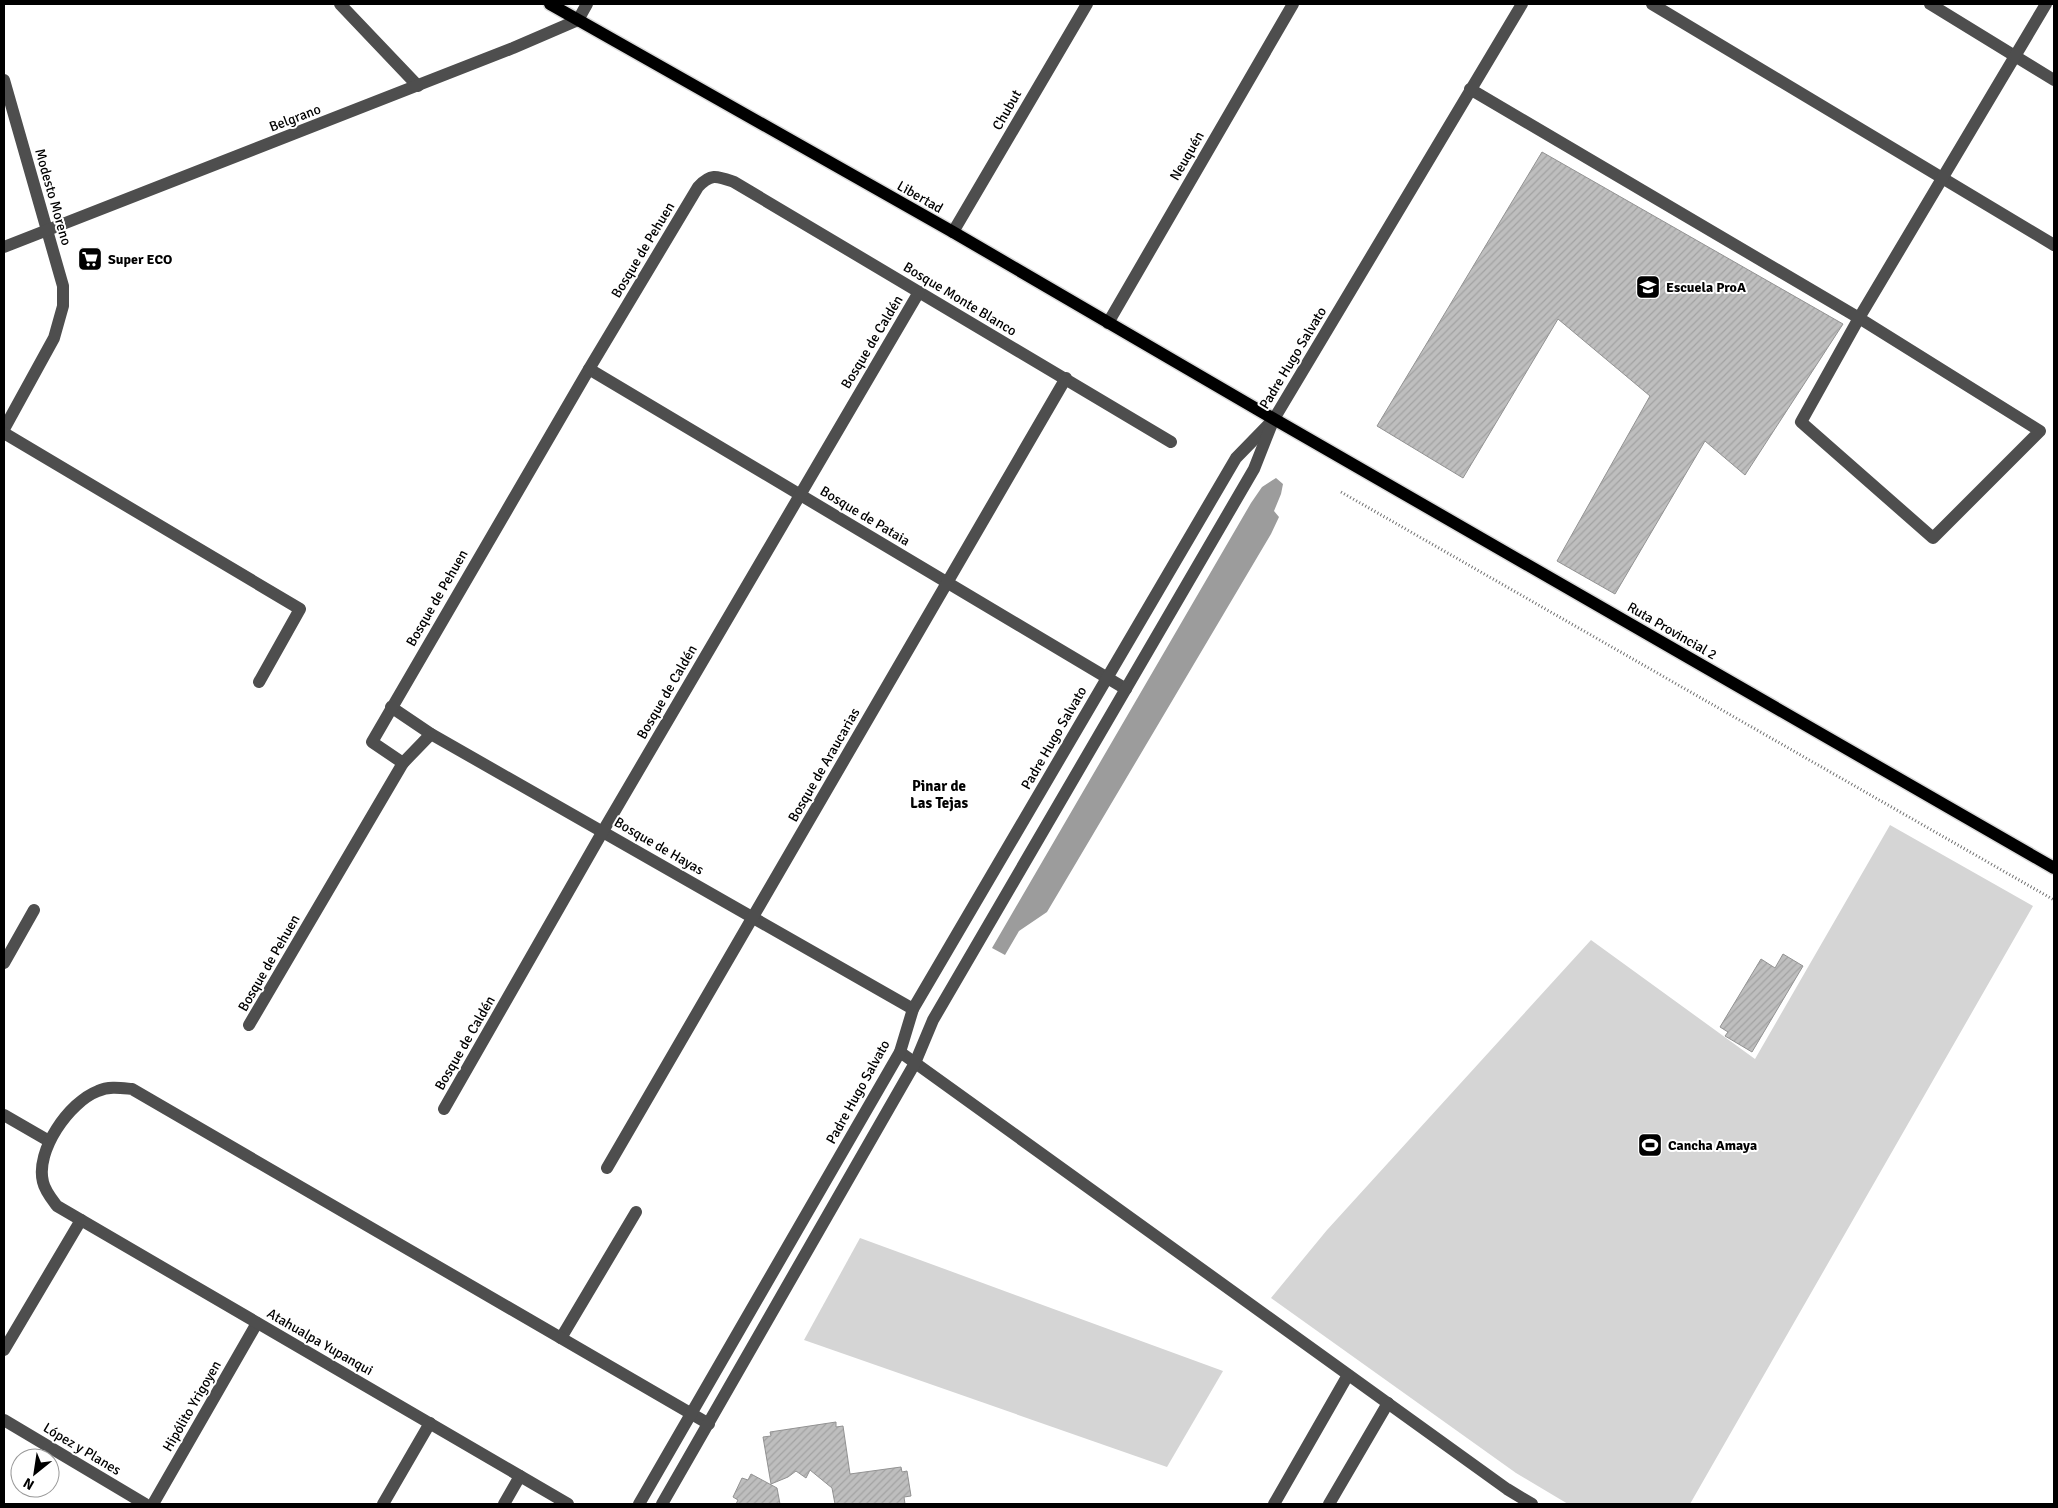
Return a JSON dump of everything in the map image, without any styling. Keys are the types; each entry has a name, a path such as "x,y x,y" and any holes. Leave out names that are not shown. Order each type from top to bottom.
{"main road":[{"name":"Libertad","path":"550,4 953,232 1274,419"},
{"name":"Ruta Provincial 2","path":"1274,419 2054,868"}],"street":[{"path":"340,4 418,86"},
{"path":"578,20 586,4"},
{"name":"Chubut","path":"953,232 1087,4"},
{"name":"Neuquén","path":"1108,323 1293,4"},
{"path":"1652,4 2054,245"},
{"path":"1930,4 2054,80"},
{"path":"1470,89 1859,318 2040,431 1934,538 1802,422 1859,318 2046,4"},
{"name":"Padre Hugo Salvato","path":"639,1504 900,1052 913,1009 1236,458 1274,419 1518,5"},
{"name":"Belgrano","path":"4,247 418,86 578,20"},
{"name":"Modesto Moreno","path":"4,80 63,286 63,306 54,338 4,429"},
{"name":"Bosque Monte Blanco","path":"706,179 717,176 734,182 1171,442"},
{"name":"Bosque de Pehuen","path":"249,1025 403,763 372,742 589,369 698,187 706,179"},
{"name":"Bosque de Caldén","path":"444,1109 603,831 919,292"},
{"name":"Bosque de Pataia","path":"589,369 1126,689"},
{"name":"Bosque de Araucarias","path":"607,1168 1066,378"},
{"path":"662,1504 915,1063 933,1020 1254,469 1274,419"},
{"path":"4,434 300,609 259,682"},
{"name":"Bosque de Hayas","path":"391,707 431,734 913,1009"},
{"path":"403,763 431,734"},
{"path":"4,962 34,910"},
{"path":"900,1052 1348,1375 1532,1504"},
{"path":"4,1115 49,1141 61,1122 84,1099 98,1090 114,1087 132,1089 709,1424"},
{"name":"Atahualpa Yupanqui","path":"49,1141 44,1154 43,1181 56,1206 568,1504"},
{"path":"561,1338 636,1212"},
{"path":"4,1350 81,1220"},
{"name":"Hipólito Yrigoyen","path":"153,1504 257,1323"},
{"path":"1274,1504 1348,1375"},
{"path":"1329,1504 1388,1403"},
{"name":"López y Planes","path":"4,1420 145,1504"},
{"path":"383,1504 430,1423"},
{"path":"504,1504 520,1476"}],"path":[{"path":"1341,492 2054,900"}],"shaded area":[{"path":"1276,478 1283,484 1274,511 1279,517 1271,534 1047,912 1019,931 1005,955 992,948 1251,503 1262,487"},
{"name":"Cancha Amaya","path":"1890,825 2033,906 1690,1504 1568,1504 1516,1473 1271,1298 1327,1230 1591,940 1755,1059"},
{"path":"860,1238 1223,1371 1167,1467 804,1340"}],"building":[{"name":"Escuela ProA","path":"1542,152 1843,324 1745,475 1705,441 1615,594 1557,561 1650,396 1558,319 1463,478 1377,426"},
{"path":"1783,954 1803,966 1752,1052 1725,1036 1728,1032 1720,1027 1761,959 1775,968"},
{"path":"836,1422 836,1427 843,1426 850,1474 901,1467 902,1472 907,1471 911,1496 904,1497 905,1504 835,1504 832,1488 810,1470 806,1478 796,1471 788,1477 771,1484 763,1437 771,1436 770,1432"},
{"path":"751,1474 777,1488 780,1504 736,1504 738,1500 733,1497 742,1478 748,1480"}],"place":[{"name":"Super ECO","path":"90,259"},
{"name":"Escuela ProA","path":"1648,287"},
{"name":"Cancha Amaya","path":"1650,1145"}],"district":[{"name":"Pinar de Las Tejas","path":"939,794"}]}
